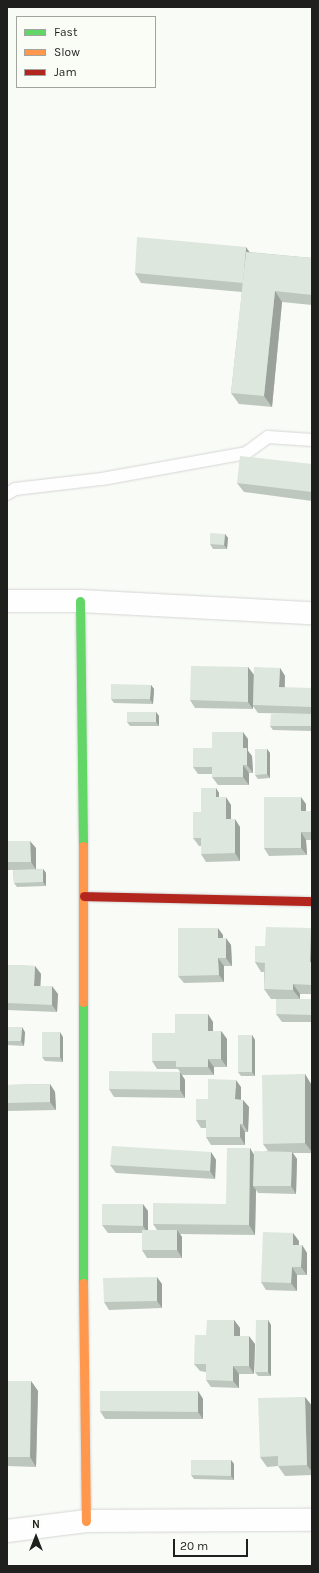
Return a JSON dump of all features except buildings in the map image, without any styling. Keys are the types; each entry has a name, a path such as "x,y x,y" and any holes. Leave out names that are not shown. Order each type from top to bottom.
{"street":[{"path":"7,602 80,601 312,613"},
{"path":"80,601 84,896 81,1158 86,1521"},
{"path":"84,896 312,901"},
{"path":"7,1531 86,1521 312,1520"}],"lane":[{"path":"7,494 15,489 102,479 246,453 268,437 312,440"}],"traffic: fast":[{"path":"80,601 83,846"},
{"path":"83,1002 83,1283"}],"traffic: slow":[{"path":"83,846 83,1002"},
{"path":"83,1283 86,1521"}],"traffic: jam":[{"path":"84,896 312,901"}]}
